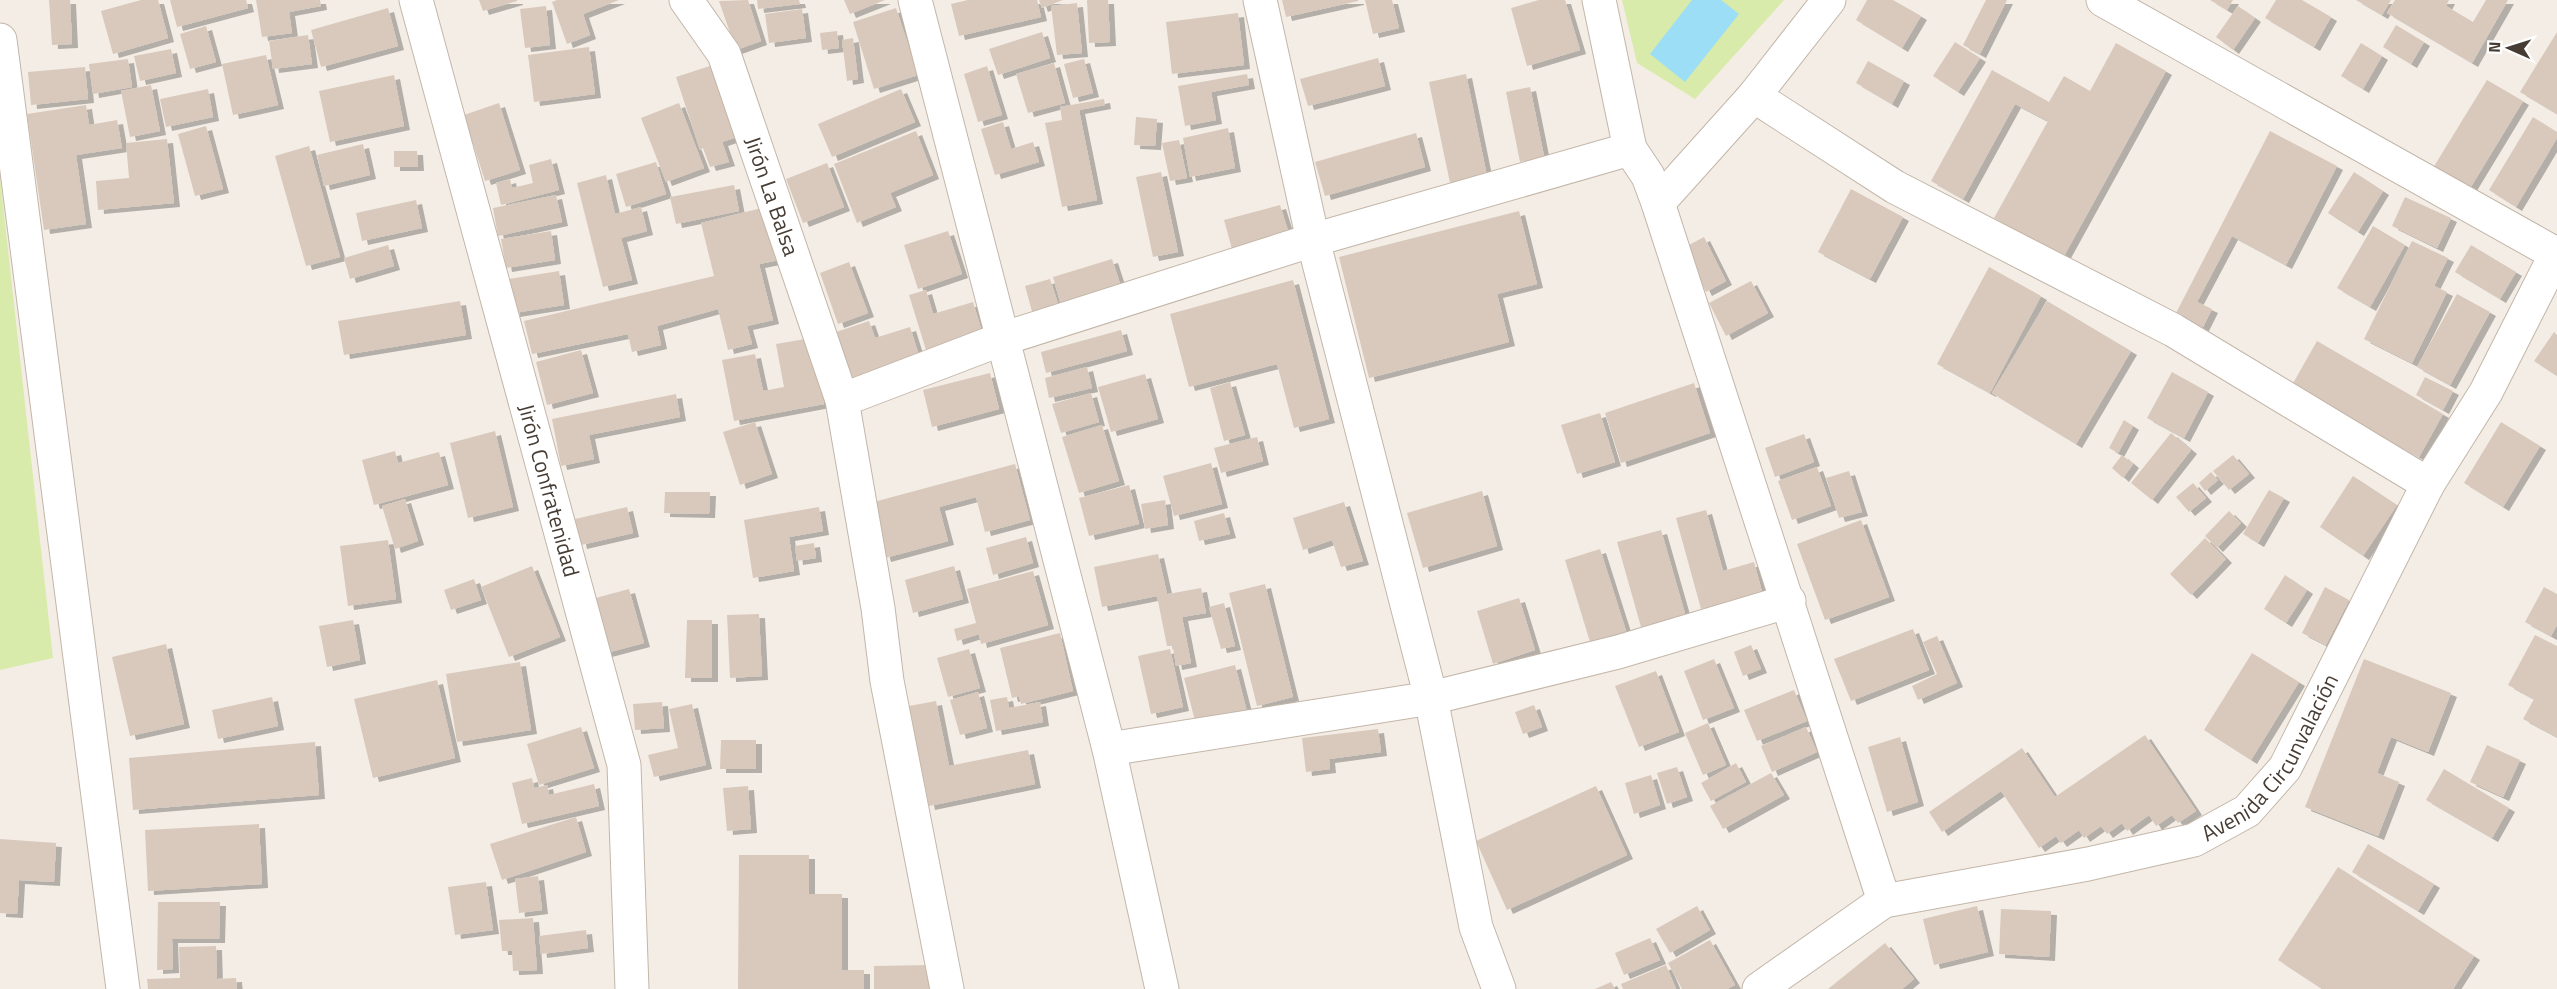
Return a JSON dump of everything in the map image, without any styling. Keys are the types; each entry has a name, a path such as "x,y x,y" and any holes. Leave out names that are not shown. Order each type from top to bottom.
{"street":[{"name":"Jirón Confratenidad","path":"416,0 624,765 632,989"},
{"name":"Jirón La Balsa","path":"687,0 724,54 842,400 878,608 887,681 947,989"},
{"path":"915,0 1109,749 1162,989"},
{"path":"1260,0 1313,240 1431,698 1476,927 1499,989"},
{"path":"1599,0 1630,149 1648,176 1658,203 1789,601 1884,901"},
{"path":"1658,203 1754,96 1829,0"},
{"path":"2103,0 2557,253"},
{"path":"0,40 123,989"},
{"path":"1754,96 1895,187 2173,330 2428,484"},
{"path":"842,400 1002,339 1313,240 1630,149"},
{"name":"Avenida Circunvalación","path":"1759,989 1884,901 2088,864 2194,840 2247,811 2285,768 2428,484 2486,392 2557,253"},
{"path":"1109,749 1431,698 1618,652 1789,601"}],"green space":[{"path":"1622,0 1784,0 1695,99 1637,63"},
{"path":"0,177 53,658 0,670"}],"water":[{"path":"1692,0 1721,0 1739,14 1685,82 1650,54"}],"building":[{"path":"49,0 70,0 72,44 52,45"},
{"path":"141,0 158,0 168,38 113,54 101,11"},
{"path":"170,0 246,0 248,8 177,27"},
{"path":"256,0 320,0 321,6 289,12 292,33 262,37"},
{"path":"479,0 517,0 517,1 483,11"},
{"path":"557,0 619,0 583,14 590,35 567,44 552,2"},
{"path":"748,0 761,41 736,50 719,1"},
{"path":"757,0 799,0 800,4 758,9"},
{"path":"844,0 885,0 850,14"},
{"path":"968,0 1037,0 1041,17 959,36 951,4"},
{"path":"1039,0 1063,0 1042,8"},
{"path":"1087,0 1108,0 1110,42 1089,43"},
{"path":"1282,0 1358,0 1358,1 1286,17"},
{"path":"1365,0 1392,0 1399,28 1373,34"},
{"path":"1539,0 1565,0 1580,50 1527,66 1511,8"},
{"path":"1867,0 1893,0 1921,16 1902,48 1856,20"},
{"path":"1986,0 2007,0 1980,54 1963,45"},
{"path":"2210,0 2233,0 2227,10"},
{"path":"2276,0 2302,0 2331,17 2314,47 2265,18"},
{"path":"2356,0 2391,0 2382,15"},
{"path":"2395,0 2449,0 2446,6 2473,22 2486,0 2508,0 2472,63 2387,13"},
{"path":"1077,3 1082,53 1057,55 1051,6"},
{"path":"546,6 550,45 525,48 520,9"},
{"path":"2238,6 2255,18 2233,50 2216,37"},
{"path":"388,8 398,46 321,67 311,30"},
{"path":"896,8 918,75 874,89 853,22"},
{"path":"802,9 806,38 769,43 765,14"},
{"path":"1238,13 1244,65 1172,74 1166,22"},
{"path":"2396,25 2424,42 2411,64 2383,47"},
{"path":"206,26 216,62 190,69 180,34"},
{"path":"837,31 839,48 822,50 820,33"},
{"path":"1042,32 1050,58 998,75 989,49"},
{"path":"2557,32 2557,114 2520,92"},
{"path":"308,35 312,64 273,69 269,41"},
{"path":"853,38 858,79 847,81 842,40"},
{"path":"1955,42 1980,58 1958,92 1933,76"},
{"path":"2116,43 2166,71 2064,256 1994,218 2048,121 2015,104 1963,199 1931,181 1992,70 2049,102 2064,76 2090,91"},
{"path":"2361,43 2382,56 2363,89 2341,76"},
{"path":"589,47 595,94 534,102 528,55"},
{"path":"171,49 176,73 140,81 134,56"},
{"path":"266,55 278,105 233,115 222,64"},
{"path":"1378,58 1385,86 1308,106 1300,79"},
{"path":"128,59 132,87 93,94 89,64"},
{"path":"1084,59 1093,93 1073,98 1064,64"},
{"path":"1868,61 1904,81 1892,104 1856,83"},
{"path":"1054,63 1065,103 1028,113 1016,74"},
{"path":"716,64 740,136 722,142 729,162 710,167 703,148 700,150 676,77"},
{"path":"987,66 1002,115 978,122 964,74"},
{"path":"85,67 88,99 31,105 28,72"},
{"path":"1247,74 1249,85 1211,92 1216,120 1185,126 1178,86"},
{"path":"1466,74 1487,176 1450,183 1429,82"},
{"path":"394,75 404,126 330,142 319,91"},
{"path":"2487,80 2523,101 2469,190 2433,168"},
{"path":"151,85 160,131 130,137 121,91"},
{"path":"1530,87 1544,156 1520,162 1506,92"},
{"path":"208,89 213,117 166,127 160,99"},
{"path":"901,89 915,122 832,157 818,124"},
{"path":"1104,99 1105,105 1079,110 1097,200 1062,207 1045,123 1062,120 1060,107"},
{"path":"499,103 520,170 485,181 464,115"},
{"path":"679,103 704,168 666,182 641,118"},
{"path":"86,105 89,125 117,120 122,148 76,155 86,224 44,230 27,114"},
{"path":"1136,117 1157,119 1155,146 1134,145"},
{"path":"2533,117 2557,132 2557,138 2516,207 2489,190"},
{"path":"1003,122 1011,149 1033,142 1039,162 995,175 981,129"},
{"path":"206,126 223,189 195,196 178,134"},
{"path":"1228,128 1235,168 1190,177 1183,138"},
{"path":"916,131 933,175 890,193 896,207 857,223 834,164"},
{"path":"2270,131 2337,166 2286,265 2232,236 2197,302 2212,309 2202,329 2175,315"},
{"path":"1416,133 1425,167 1325,196 1315,162"},
{"path":"167,139 174,203 98,210 96,181 129,178 126,143"},
{"path":"1179,140 1187,178 1170,181 1162,143"},
{"path":"363,144 370,175 324,186 317,155"},
{"path":"309,146 340,257 306,266 275,156"},
{"path":"394,151 417,151 418,167 394,167"},
{"path":"551,159 559,190 501,205 496,183 510,179 512,188 533,183 529,165"},
{"path":"656,162 666,194 626,207 616,174"},
{"path":"827,163 844,207 803,223 786,179"},
{"path":"1161,172 1178,252 1153,257 1136,177"},
{"path":"2354,172 2383,191 2358,232 2328,213"},
{"path":"606,175 615,214 641,207 647,231 621,238 632,280 603,287 577,183"},
{"path":"734,185 739,211 676,224 670,197"},
{"path":"1851,189 1903,217 1870,279 1818,252"},
{"path":"556,195 562,222 498,236 493,208"},
{"path":"2405,197 2451,218 2437,248 2392,226"},
{"path":"416,200 422,228 362,241 356,213"},
{"path":"1280,205 1289,234 1232,249 1224,220"},
{"path":"766,207 779,260 759,264 773,320 747,326 752,344 728,350 718,309 657,326 661,345 632,352 628,334 532,354 524,321 714,276 701,223"},
{"path":"1519,211 1537,284 1497,294 1509,342 1369,378 1339,257"},
{"path":"2373,226 2405,245 2370,307 2337,288"},
{"path":"551,231 555,260 506,268 501,239"},
{"path":"948,231 962,274 918,289 904,245"},
{"path":"1704,237 1726,281 1706,292 1683,248"},
{"path":"2412,241 2448,258 2434,286 2447,292 2412,363 2364,339"},
{"path":"388,245 394,266 350,279 344,258"},
{"path":"2471,245 2516,272 2500,299 2455,272"},
{"path":"1112,259 1121,287 1061,305 1053,277"},
{"path":"849,262 868,313 838,324 820,273"},
{"path":"1989,267 2041,296 1990,393 1937,364"},
{"path":"559,271 564,305 514,313 509,279"},
{"path":"1050,279 1059,307 1033,315 1025,286"},
{"path":"1293,280 1329,419 1294,428 1277,364 1189,387 1170,314"},
{"path":"1751,281 1768,313 1726,336 1709,303"},
{"path":"926,290 933,314 973,302 982,332 926,350 909,295"},
{"path":"2457,294 2490,312 2450,385 2417,367"},
{"path":"460,301 466,335 344,355 338,321"},
{"path":"2047,301 2131,351 2076,444 1992,393"},
{"path":"869,321 875,338 910,327 920,359 849,382 833,333"},
{"path":"1121,330 1127,351 1046,373 1041,352"},
{"path":"2554,332 2557,335 2557,376 2534,361"},
{"path":"811,338 824,404 734,421 722,360 755,354 763,391 784,387 776,344"},
{"path":"2317,341 2443,414 2419,457 2292,385"},
{"path":"581,350 593,393 547,405 536,362"},
{"path":"1087,367 1092,388 1049,398 1045,378"},
{"path":"2172,372 2208,392 2184,438 2147,418"},
{"path":"990,373 999,409 932,427 923,390"},
{"path":"1145,374 1158,419 1111,432 1098,387"},
{"path":"2425,377 2453,391 2443,410 2416,395"},
{"path":"1230,382 1245,435 1224,441 1210,388"},
{"path":"1694,383 1710,433 1621,463 1605,413"},
{"path":"1091,393 1099,422 1061,433 1052,404"},
{"path":"676,394 680,417 589,435 594,459 561,466 552,419"},
{"path":"1600,413 1615,462 1577,474 1561,425"},
{"path":"2124,420 2133,426 2118,453 2109,448"},
{"path":"755,422 772,474 740,485 723,432"},
{"path":"2501,422 2540,446 2503,507 2464,483"},
{"path":"1102,425 1119,481 1079,493 1062,437"},
{"path":"495,431 513,507 468,518 450,443"},
{"path":"2171,433 2191,450 2152,500 2131,483"},
{"path":"1804,434 1814,462 1775,477 1765,448"},
{"path":"1257,437 1263,461 1221,473 1214,448"},
{"path":"395,451 398,463 439,452 448,485 374,505 362,460"},
{"path":"2122,455 2133,464 2123,478 2112,468"},
{"path":"2233,455 2249,474 2229,490 2213,471"},
{"path":"1211,463 1222,504 1174,516 1163,476"},
{"path":"1015,464 1030,520 985,532 976,497 939,507 948,541 885,558 870,503"},
{"path":"1817,467 1831,506 1792,520 1778,481"},
{"path":"1849,471 1862,512 1839,518 1826,478"},
{"path":"2211,472 2218,480 2205,491 2199,483"},
{"path":"2353,476 2397,505 2363,556 2320,527"},
{"path":"2193,483 2206,498 2189,512 2176,497"},
{"path":"1129,485 1139,524 1089,536 1079,498"},
{"path":"2269,490 2284,498 2258,543 2243,534"},
{"path":"1482,491 1497,546 1423,568 1407,513"},
{"path":"665,492 710,492 709,514 664,513"},
{"path":"405,499 418,541 395,549 382,506"},
{"path":"1165,500 1168,525 1145,529 1141,504"},
{"path":"1344,502 1363,561 1341,567 1332,540 1303,550 1293,518"},
{"path":"627,507 633,533 581,545 575,519"},
{"path":"819,507 823,531 789,537 794,571 753,578 744,520"},
{"path":"1706,510 1723,571 1754,562 1762,592 1701,609 1676,518"},
{"path":"2229,511 2241,523 2217,548 2205,536"},
{"path":"1224,513 1230,534 1199,541 1194,521"},
{"path":"1861,520 1889,597 1825,620 1797,544"},
{"path":"1661,530 1685,614 1641,627 1617,542"},
{"path":"1026,537 1033,563 993,575 986,548"},
{"path":"2205,538 2226,559 2191,595 2170,574"},
{"path":"388,540 396,599 348,606 340,546"},
{"path":"814,543 816,558 797,561 795,546"},
{"path":"1600,549 1626,631 1590,642 1565,560"},
{"path":"1158,554 1167,594 1102,607 1094,567"},
{"path":"532,566 560,637 509,657 481,587"},
{"path":"954,566 963,599 913,613 905,580"},
{"path":"1033,571 1048,625 981,644 979,634 957,641 954,629 976,623 967,589"},
{"path":"2285,575 2307,590 2286,623 2264,609"},
{"path":"474,579 481,600 451,610 444,590"},
{"path":"1265,584 1293,697 1257,706 1229,593"},
{"path":"2325,587 2349,600 2326,645 2302,633"},
{"path":"2544,587 2557,594 2557,625 2551,636 2525,622"},
{"path":"1201,588 1206,613 1182,617 1191,663 1176,666 1173,646 1167,646 1157,596"},
{"path":"629,589 644,643 606,653 592,599"},
{"path":"1519,598 1535,650 1493,664 1477,611"},
{"path":"1224,603 1235,646 1221,649 1209,607"},
{"path":"759,614 762,676 730,678 727,615"},
{"path":"353,620 360,660 327,667 319,626"},
{"path":"687,620 712,620 712,678 685,678"},
{"path":"1913,629 1929,670 1851,701 1834,659"},
{"path":"1060,633 1073,691 1021,704 1019,696 1012,698 1000,648"},
{"path":"2535,635 2557,646 2557,737 2523,719 2534,699 2508,685"},
{"path":"1937,636 1957,683 1918,700 1912,686 1937,674 1923,642"},
{"path":"166,644 184,724 130,736 112,657"},
{"path":"1751,645 1761,669 1743,676 1734,652"},
{"path":"969,649 980,688 948,697 937,658"},
{"path":"1170,649 1183,707 1151,714 1138,656"},
{"path":"2252,653 2299,682 2251,760 2204,730"},
{"path":"1714,659 1734,708 1703,720 1684,671"},
{"path":"2364,659 2451,693 2428,752 2391,737 2377,773 2399,782 2378,836 2305,807"},
{"path":"520,662 531,730 457,742 446,674"},
{"path":"1235,665 1247,712 1196,725 1184,678"},
{"path":"1656,671 1679,732 1639,747 1615,686"},
{"path":"437,680 455,758 373,778 354,699"},
{"path":"1794,690 1807,721 1757,741 1744,710"},
{"path":"978,692 987,728 960,735 950,700"},
{"path":"272,697 278,726 218,739 212,710"},
{"path":"1007,697 1009,708 1040,702 1043,722 996,731 990,700"},
{"path":"936,701 949,766 1028,750 1035,784 929,806 909,706"},
{"path":"662,702 664,728 635,730 633,704"},
{"path":"692,704 706,765 654,777 648,755 678,748 669,709"},
{"path":"1534,705 1542,727 1523,734 1515,712"},
{"path":"1708,723 1726,765 1703,775 1685,733"},
{"path":"581,727 594,768 539,785 527,744"},
{"path":"1806,727 1817,752 1772,772 1761,746"},
{"path":"1378,729 1381,752 1329,759 1330,769 1306,772 1302,738"},
{"path":"2145,735 2196,811 2178,823 2172,815 2156,826 2149,815 2127,831 2122,823 2107,834 2101,826 2084,838 2079,830 2061,843 2056,836 2039,848 2001,791 1942,832 1929,812 2022,748 2055,797"},
{"path":"1900,737 1918,802 1887,812 1868,747"},
{"path":"721,740 756,740 756,769 720,769"},
{"path":"315,742 319,795 133,810 129,758"},
{"path":"2487,745 2520,760 2503,797 2470,782"},
{"path":"1736,763 1746,782 1711,801 1701,783"},
{"path":"1677,767 1687,797 1667,804 1657,773"},
{"path":"2444,769 2509,808 2492,838 2426,800"},
{"path":"1771,773 1784,795 1723,829 1710,806"},
{"path":"1651,775 1660,805 1634,814 1625,783"},
{"path":"532,778 534,788 547,785 549,795 594,784 599,806 522,824 512,783"},
{"path":"748,786 751,829 727,831 723,788"},
{"path":"1596,786 1627,855 1507,910 1476,841"},
{"path":"576,817 586,852 502,880 490,844"},
{"path":"259,824 262,884 148,891 145,830"},
{"path":"0,839 56,843 54,882 19,880 17,914 0,913"},
{"path":"2368,844 2434,884 2418,911 2352,872"},
{"path":"739,855 809,855 809,894 842,894 842,970 864,970 864,989 738,989"},
{"path":"2338,867 2474,956 2453,989 2322,989 2278,960"},
{"path":"538,876 542,910 519,913 515,879"},
{"path":"486,882 493,930 455,935 448,887"},
{"path":"158,902 220,902 219,939 172,939 173,969 157,970"},
{"path":"1697,906 1710,930 1670,953 1656,929"},
{"path":"1977,906 1988,952 1934,965 1923,919"},
{"path":"2001,909 2051,911 2049,957 1999,954"},
{"path":"533,918 537,970 513,971 512,951 502,951 499,920"},
{"path":"586,930 588,948 541,954 539,936"},
{"path":"1650,938 1660,960 1624,975 1615,953"},
{"path":"1710,940 1735,985 1727,989 1682,989 1668,963"},
{"path":"1885,943 1914,979 1902,989 1828,989"},
{"path":"216,946 217,979 236,978 237,989 148,989 147,979 180,978 179,947"},
{"path":"930,965 930,989 874,989 874,966"},
{"path":"1666,965 1676,989 1623,989 1621,984"},
{"path":"1611,982 1615,989 1595,989"}]}
